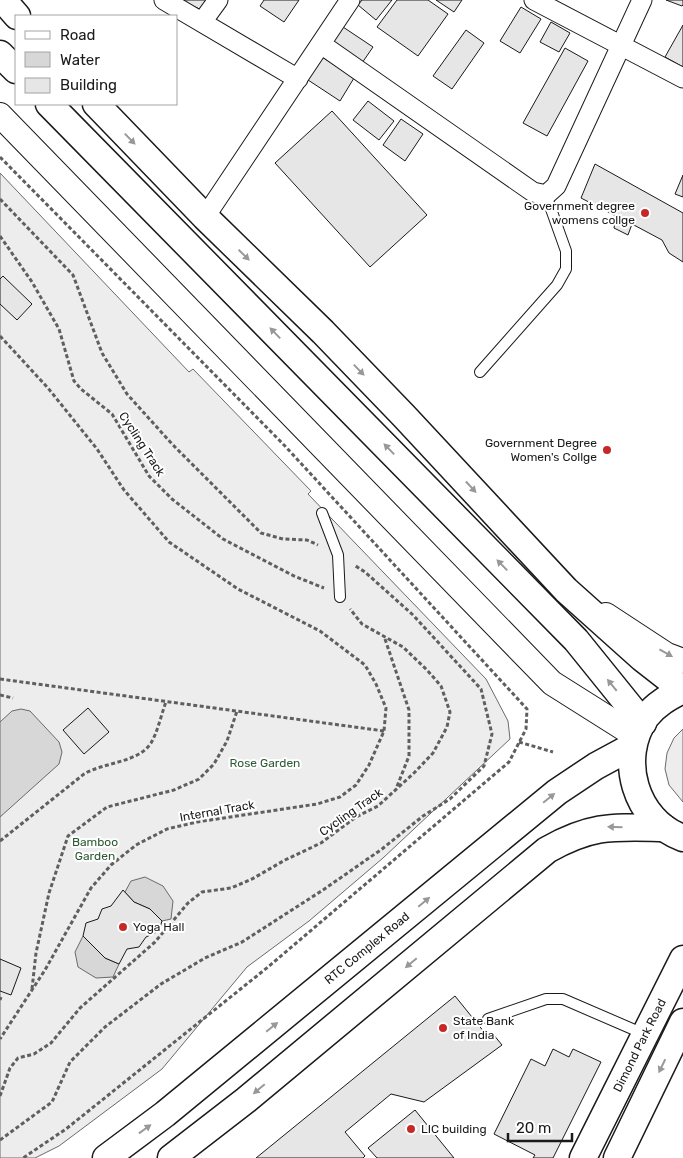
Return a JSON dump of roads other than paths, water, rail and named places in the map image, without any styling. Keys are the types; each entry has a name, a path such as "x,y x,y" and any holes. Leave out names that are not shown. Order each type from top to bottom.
{"main road":[{"path":"3,0 16,15"},
{"path":"0,54 15,69"},
{"path":"50,105 576,640 637,735"},
{"path":"97,105 205,217 330,339 566,590 634,651 683,690 663,700 637,735 632,769 636,792 647,812 674,833"},
{"name":"RTC Complex Road","path":"106,1158 165,1114 557,792 637,735"},
{"path":"172,1158 261,1087 547,850 571,836 603,827 674,833"},
{"name":"Dimond Park Road","path":"584,1158 683,959"},
{"path":"617,1158 683,1022"}],"street":[{"path":"164,0 298,79"},
{"path":"202,22 218,0"},
{"path":"205,217 350,0"},
{"path":"534,0 683,78"},
{"path":"321,44 533,192 546,195 556,186 642,0"},
{"path":"0,115 552,683 637,735"},
{"path":"566,590 667,655 683,661"}],"lane":[{"path":"480,372 557,285 566,269 566,251 546,195"},
{"path":"322,513 338,555 340,597"},
{"path":"488,1019 546,999 563,999 645,1034"}],"water":[{"path":"21,709 30,711 59,742 62,752 59,764 0,817 0,722 12,711"},
{"path":"145,877 163,886 173,901 171,919 162,921 150,909 134,902 125,892 131,881"},
{"path":"83,936 105,958 119,964 113,977 96,978 78,967 75,952"}],"place":[{"name":"Government degree womens collge","path":"645,213"},
{"name":"Government Degree Women's Collge","path":"607,450"},
{"name":"Yoga Hall","path":"123,927"},
{"name":"State Bank of India","path":"443,1028"},
{"name":"LIC building","path":"411,1129"}],"park label":[{"name":"Rose Garden","path":"265,763"},
{"name":"Bamboo Garden","path":"95,849"}]}
